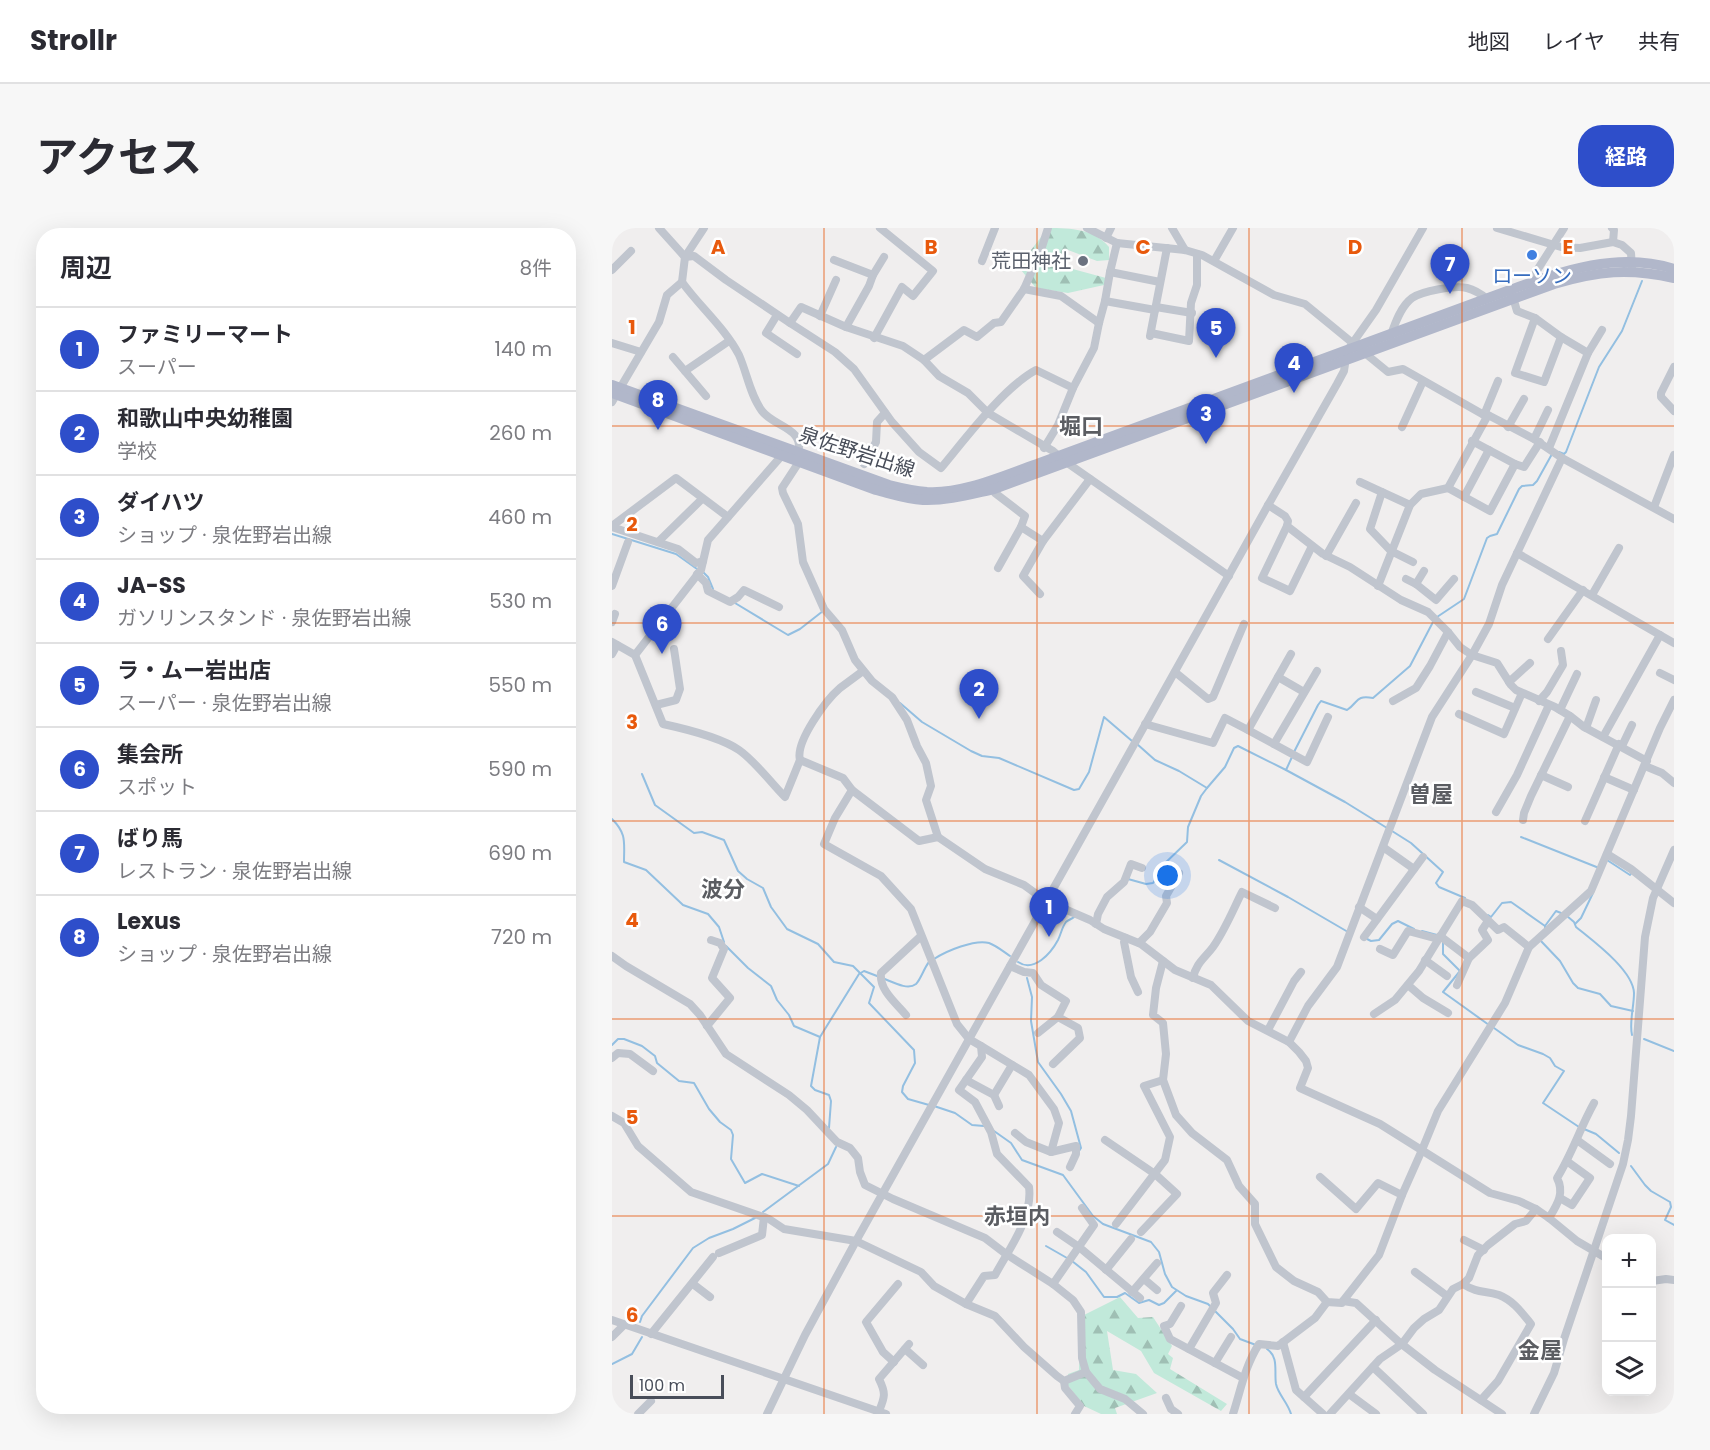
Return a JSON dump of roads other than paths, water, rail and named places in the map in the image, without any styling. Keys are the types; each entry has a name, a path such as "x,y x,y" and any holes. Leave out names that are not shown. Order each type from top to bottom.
{"main road":[{"name":"泉佐野岩出線","path":"798,458 889,485 928,492 981,484 1062,459 1512,295 1537,280 1570,269 1601,263 1674,269"},
{"name":"泉佐野岩出線","path":"1354,351 1487,300 1575,278 1632,266 1674,278"},
{"name":"泉佐野岩出線","path":"615,393 785,452 876,490 900,497 925,500 951,498 994,489 1062,459"}],"street":[{"path":"659,228 686,257"},
{"path":"615,393 659,322 667,295 682,282 686,257 704,228"},
{"path":"874,338 902,287 913,296 933,271 880,228"},
{"path":"982,261 994,228"},
{"path":"924,360 964,330 977,337 994,322 1001,322 1024,289 1048,228"},
{"path":"1087,228 1117,243 1185,250 1197,254 1214,261 1274,295 1305,303 1354,351 1388,372 1403,369 1508,427 1537,440 1674,519"},
{"path":"1106,238 1111,228"},
{"path":"1172,228 1185,250"},
{"path":"1214,261 1233,228"},
{"path":"767,1414 805,1335 856,1241 1423,228"},
{"path":"1497,228 1561,247 1580,248 1613,242 1622,245 1631,254 1632,266"},
{"path":"1537,280 1536,272 1564,228"},
{"path":"1612,228 1614,230 1613,242"},
{"path":"1044,448 1058,425 1073,388 1095,348 1098,323 1106,301 1117,243"},
{"path":"1167,248 1150,335 1189,341 1191,303 1197,285 1197,254"},
{"path":"612,270 631,251"},
{"path":"686,257 694,256 777,315 835,352 854,369 885,413 920,452 941,468 1011,388 1036,370 1073,388"},
{"path":"846,327 884,258"},
{"path":"834,260 873,275"},
{"path":"1110,272 1160,282"},
{"path":"820,316 836,280"},
{"path":"682,282 721,329 738,355 763,411 775,423 791,430 797,436 800,446 798,458 783,488 783,493 798,524 803,562 824,609 842,630 855,660 872,681 892,697 908,720 926,763 931,786 926,800 938,837 985,869 1024,885 1046,901 1104,929 1139,943 1175,970 1211,986 1248,1021 1289,1042 1306,1061 1308,1068 1300,1088 1380,1124 1490,1193 1519,1201 1536,1209 1576,1241 1602,1256"},
{"path":"1391,335 1405,304 1412,297 1423,292 1465,287 1476,291 1487,300"},
{"path":"1024,289 1061,296 1098,323"},
{"path":"1512,295 1517,311 1534,318 1588,352"},
{"path":"1106,301 1192,313"},
{"path":"790,323 801,307 874,338 903,346 924,360 939,376 968,393 988,412 1044,448 1053,451 1228,576"},
{"path":"777,315 766,333 797,354"},
{"path":"1534,318 1515,373 1544,382 1561,337"},
{"path":"1289,1042 1308,1006 1337,967 1432,717 1489,624 1502,585 1517,553 1555,452 1588,352 1602,330"},
{"path":"685,371 729,341"},
{"path":"612,343 641,352"},
{"path":"673,357 706,396"},
{"path":"1674,367 1661,397 1674,411"},
{"path":"1402,427 1423,381"},
{"path":"1448,488 1486,415 1498,381"},
{"path":"1508,427 1524,399"},
{"path":"1472,441 1524,468 1548,410"},
{"path":"840,441 866,460 876,442 877,422 885,413"},
{"path":"1464,497 1489,450"},
{"path":"635,655 701,570 708,540 785,452"},
{"path":"1654,507 1674,455"},
{"path":"1378,586 1410,505 1421,494 1448,488 1490,511 1515,464"},
{"path":"612,527 676,478 728,517"},
{"path":"1040,594 1023,576 1043,541 1090,479"},
{"path":"1360,482 1410,505"},
{"path":"994,489 995,493 1025,516 998,568"},
{"path":"1382,492 1370,529 1391,551 1413,562"},
{"path":"657,542 702,499"},
{"path":"1326,556 1356,503"},
{"path":"1268,505 1285,516 1288,521 1262,578 1290,591 1312,546"},
{"path":"1287,526 1326,556 1350,567 1401,600 1432,616 1460,647 1472,655 1497,663 1509,682 1522,693 1560,710 1586,728 1620,745 1674,783"},
{"path":"612,527 678,549 696,563 703,561"},
{"path":"1021,527 1043,541"},
{"path":"612,586 616,565 628,542"},
{"path":"1592,596 1619,548"},
{"path":"1517,553 1674,643"},
{"path":"1416,584 1424,571"},
{"path":"697,574 706,583 708,591 730,602 744,590 779,607"},
{"path":"1406,579 1436,600"},
{"path":"1432,616 1436,600 1454,579"},
{"path":"1548,639 1583,590"},
{"path":"1175,672 1208,699 1213,697 1244,624"},
{"path":"1393,701 1416,688 1448,632"},
{"path":"1603,736 1660,635"},
{"path":"612,654 614,644 635,655 663,724 688,729 737,749 748,757 785,797 800,760 803,740 824,707 839,689 863,671"},
{"path":"656,705 676,700 680,689 674,649"},
{"path":"1539,700 1547,692 1563,665 1561,651"},
{"path":"1248,730 1292,654"},
{"path":"1509,682 1530,663"},
{"path":"1274,744 1317,670"},
{"path":"1560,710 1577,674"},
{"path":"1660,674 1674,680"},
{"path":"1278,678 1304,692"},
{"path":"1476,692 1515,708"},
{"path":"1459,714 1504,734 1522,693"},
{"path":"1586,728 1596,700"},
{"path":"1343,1301 1379,1255 1437,1111 1505,1003 1529,947 1591,891 1674,700"},
{"path":"1496,812 1517,775 1549,705"},
{"path":"1523,820 1541,775 1570,716"},
{"path":"1145,724 1213,743 1225,718 1306,762 1328,717"},
{"path":"1585,821 1604,777 1632,725"},
{"path":"800,760 843,778 852,790 919,841 938,837"},
{"path":"1541,775 1568,787"},
{"path":"1604,777 1634,790"},
{"path":"852,790 835,818 824,844 881,876 911,909 957,1024 969,1039 1029,1075 1053,1109 1059,1123 1051,1152"},
{"path":"1383,847 1414,869"},
{"path":"1534,1414 1554,1373 1620,1172 1628,1140 1645,937 1657,889 1674,850"},
{"path":"1607,854 1674,903"},
{"path":"1364,937 1423,857"},
{"path":"1093,922 1107,897 1124,882 1131,864 1142,868"},
{"path":"1139,943 1150,932 1167,903 1166,896 1179,873"},
{"path":"1193,978 1195,969 1213,948 1242,892 1275,908"},
{"path":"1374,1014 1395,1000 1419,971 1462,902 1472,905 1498,930 1504,927 1529,947"},
{"path":"1359,907 1377,919"},
{"path":"1457,985 1470,958 1488,940 1482,930 1488,921"},
{"path":"1380,949 1394,955 1408,931 1439,937 1470,958"},
{"path":"906,1015 886,992 880,981 880,973 921,936"},
{"path":"1126,938 1124,942 1131,977 1138,992"},
{"path":"707,1026 730,998 712,978 724,949 720,943 711,940"},
{"path":"612,956 690,1004 726,1054 789,1095 807,1110 837,1142 850,1148 858,1158 865,1185 893,1200 985,1238 1073,1300 1081,1312 1082,1358 1086,1372 1100,1389 1125,1399 1143,1414"},
{"path":"1425,960 1447,976"},
{"path":"1163,961 1156,988 1153,1015 1162,1023 1166,1054 1163,1080 1176,1115 1192,1133 1227,1160 1239,1186 1255,1204 1255,1224 1276,1267 1294,1281 1318,1292 1326,1302 1356,1303 1435,1370 1502,1414"},
{"path":"1010,966 1033,973 1041,985 1066,1001 1058,1017 1038,1033"},
{"path":"1268,1030 1301,972"},
{"path":"1408,985 1423,998 1448,1013"},
{"path":"1053,1064 1080,1038 1078,1028 1058,1017"},
{"path":"966,1304 984,1276 994,1275 1020,1230 1030,1204 1029,1187 997,1154 991,1132 975,1102 959,1090 982,1057 981,1046"},
{"path":"612,1058 618,1053 630,1054 653,1071"},
{"path":"994,1095 1012,1065"},
{"path":"966,1080 994,1095 999,1106"},
{"path":"1116,1224 1166,1160 1170,1137 1144,1086 1163,1080"},
{"path":"1549,1218 1560,1198 1561,1185 1557,1178 1568,1162 1581,1127 1594,1103"},
{"path":"612,1116 624,1123 638,1146 691,1192 764,1217 784,1229 856,1241 921,1272 934,1286 966,1304 995,1316 1024,1347 1064,1381 1065,1388 1080,1406 1075,1414"},
{"path":"1015,1133 1026,1142 1051,1152 1076,1146 1076,1155 1070,1167"},
{"path":"1105,1140 1155,1174 1177,1194 1141,1232"},
{"path":"1577,1140 1610,1164"},
{"path":"1560,1198 1572,1205 1590,1178 1568,1162"},
{"path":"1320,1177 1356,1209 1378,1183 1402,1195"},
{"path":"1053,1284 1094,1226 1082,1208"},
{"path":"1330,1414 1380,1359 1402,1344 1424,1319 1439,1310 1453,1289 1464,1284 1478,1256 1484,1250 1515,1224 1526,1221 1536,1209"},
{"path":"651,1334 716,1255 762,1235 764,1217"},
{"path":"1057,1232 1079,1247 1140,1298"},
{"path":"1106,1270 1131,1239"},
{"path":"1464,1240 1484,1250"},
{"path":"1132,1292 1157,1263"},
{"path":"1415,1272 1447,1296"},
{"path":"1189,1349 1216,1303 1213,1293 1227,1275"},
{"path":"1144,1279 1156,1290"},
{"path":"1656,1280 1674,1281"},
{"path":"693,1284 710,1297"},
{"path":"894,1362 883,1352 866,1322 898,1284"},
{"path":"1464,1284 1473,1291 1499,1295 1514,1304 1532,1324 1498,1381 1480,1400"},
{"path":"1233,1414 1250,1357 1259,1344 1278,1346 1315,1318 1326,1302"},
{"path":"1181,1306 1170,1324 1164,1326 1170,1339 1243,1378"},
{"path":"612,1320 883,1413 885,1391 879,1379 907,1347 923,1365"},
{"path":"1304,1397 1376,1320"},
{"path":"612,1337 624,1324"},
{"path":"1215,1363 1231,1337"},
{"path":"1528,1414 1564,1339"},
{"path":"1283,1342 1296,1390 1317,1412"},
{"path":"1373,1367 1423,1414"},
{"path":"1064,1381 1086,1372"},
{"path":"1349,1394 1376,1414"},
{"path":"1166,1398 1171,1409 1178,1414"},
{"path":"639,1414 651,1401"}],"waterway":[{"path":"1559,452 1564,454 1566,452 1599,367 1622,331 1642,281"},
{"path":"1437,617 1464,599 1487,538 1497,534 1519,489 1522,486 1533,485 1537,481 1552,454"},
{"path":"612,534 676,554 697,569"},
{"path":"702,571 708,577 713,589"},
{"path":"735,603 788,635 800,629 823,611"},
{"path":"1294,752 1321,701 1347,710 1360,698 1373,698 1410,666 1433,622"},
{"path":"900,703 922,722 971,751 982,756 999,758 1074,790 1079,789 1089,772 1104,717 1132,741"},
{"path":"1137,744 1155,760 1207,788"},
{"path":"1128,879 1146,884 1153,883 1160,868 1187,842 1188,827 1201,796 1225,767 1234,748 1238,746 1286,770 1292,757"},
{"path":"1286,770 1387,828"},
{"path":"642,774 655,805 694,833 702,832 724,840 738,871 763,888 771,907 787,929 818,944 834,962 853,966 874,987 869,1003 914,1050 915,1063 902,1092 908,1099 929,1105"},
{"path":"612,819 622,834 624,862 646,870 683,905 708,914 719,927 724,942"},
{"path":"1392,831 1411,843 1443,872 1436,883 1439,887 1465,898"},
{"path":"1521,837 1599,868"},
{"path":"1219,860 1348,932"},
{"path":"1607,860 1630,875 1632,872"},
{"path":"1575,924 1581,918 1593,893"},
{"path":"1488,915 1491,917 1502,903 1511,902 1545,926 1545,929"},
{"path":"1545,926 1556,911 1561,913"},
{"path":"1567,916 1576,927 1620,966 1632,984 1634,993 1632,1035"},
{"path":"1018,962 1030,965 1046,956 1058,940 1063,926 1074,917"},
{"path":"1367,939 1379,940 1392,924 1398,921 1414,929"},
{"path":"1422,931 1437,935"},
{"path":"1540,940 1560,961 1578,988 1600,994 1611,1006 1633,1011"},
{"path":"1443,941 1443,954 1460,971 1443,992 1489,1025"},
{"path":"934,959 961,946 983,942 998,947 1010,956"},
{"path":"726,946 748,968 771,986 794,1026 820,1037"},
{"path":"882,978 904,986 912,986 918,982 929,962"},
{"path":"829,1128 831,1101 829,1095 811,1086 820,1037 859,974 864,971 877,976"},
{"path":"1027,978 1032,997 1031,1021 1038,1062 1071,1111 1081,1148 1079,1151"},
{"path":"1494,1028 1518,1045 1550,1058 1555,1066 1564,1071 1543,1103 1579,1127"},
{"path":"612,1045 618,1039 624,1039 642,1046 655,1056 657,1063 679,1081 694,1083 709,1109 720,1122 731,1130 733,1135 731,1159 745,1183 762,1174 799,1186"},
{"path":"1644,1039 1674,1051"},
{"path":"934,1106 955,1113 972,1125 984,1126"},
{"path":"1584,1129 1596,1134 1619,1153"},
{"path":"994,1131 1011,1143 1022,1160 1063,1175 1093,1216 1103,1224 1151,1242 1159,1252 1165,1274 1172,1287 1211,1307"},
{"path":"763,1212 828,1164 836,1147"},
{"path":"1631,1166 1651,1191 1670,1202 1671,1207 1665,1220 1674,1225"},
{"path":"640,1322 642,1316 693,1248 709,1238 755,1218"},
{"path":"1046,1246 1067,1258"},
{"path":"1072,1261 1086,1272 1104,1297 1117,1297 1125,1293 1139,1303 1149,1300 1159,1305 1176,1291"},
{"path":"1215,1311 1240,1339 1256,1345"},
{"path":"612,1364 632,1354 642,1337"},
{"path":"1267,1349 1275,1360 1277,1388 1291,1414"}],"place":[{"name":"ローソン","path":"1532,255"},
{"name":"荒田神社","path":"1083,261"},
{"name":"ばり馬","path":"1450,294"},
{"name":"ラ・ムー岩出店","path":"1216,358"},
{"name":"JA-SS","path":"1294,393"},
{"name":"Lexus","path":"658,430"},
{"name":"ダイハツ","path":"1206,444"},
{"name":"集会所","path":"662,654"},
{"name":"和歌山中央幼稚園","path":"979,719"},
{"name":"ファミリーマート","path":"1049,937"}],"district":[{"name":"堀口","path":"1081,426"},
{"name":"曽屋","path":"1431,794"},
{"name":"波分","path":"723,889"},
{"name":"赤垣内","path":"1017,1216"},
{"name":"金屋","path":"1540,1350"}]}
